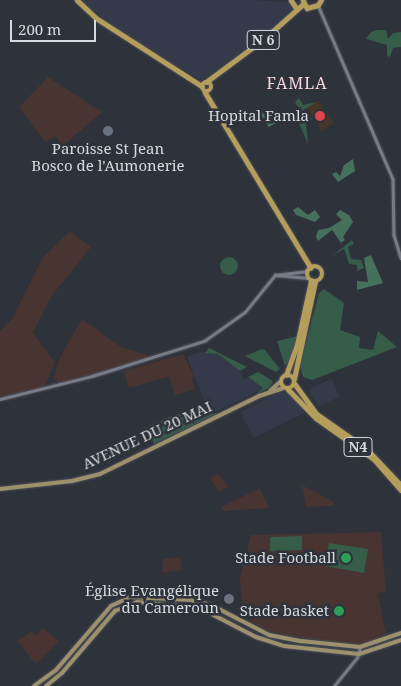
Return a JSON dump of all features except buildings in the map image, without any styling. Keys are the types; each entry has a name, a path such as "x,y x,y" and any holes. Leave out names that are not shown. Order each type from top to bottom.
{"highway":[{"path":"77,0 96,18 212,89"},
{"path":"291,0 297,9"},
{"path":"302,2 307,8 318,5 321,0"},
{"name":"N 6","path":"204,84 221,73 297,9 302,2"},
{"name":"N 6","path":"212,89 221,73"},
{"path":"204,84 204,92 256,174 311,269 311,280 294,379 294,384 311,411"},
{"path":"204,92 212,89"},
{"path":"212,89 213,104"},
{"path":"311,269 322,274 311,280 297,345 286,375 280,382 311,411"},
{"path":"286,375 294,379"},
{"path":"286,388 294,384"},
{"name":"N4","path":"311,411 372,453 401,485"},
{"name":"N4","path":"311,411 374,459 401,490"}],"main road":[{"name":"AVENUE DU 20 MAI","path":"270,391 280,382"},
{"name":"AVENUE DU 20 MAI","path":"0,489 72,482 100,474 270,391 286,388"},
{"path":"34,686 56,670 111,606 135,596 196,601 269,635 286,639 360,647 401,633"},
{"path":"46,686 62,673 115,611 137,602 200,608 256,637 284,646 359,654 401,640"}],"street":[{"path":"318,5 393,179 394,235 401,258"},
{"path":"0,399 155,358 208,339 245,312 274,275 311,269"},
{"path":"274,275 311,280"},
{"path":"334,686 359,654 360,647"}],"shaded area":[{"path":"79,0 250,0 293,2 296,9 231,62 202,80 150,52"},
{"path":"48,77 102,112 62,147 56,136 45,142 19,107"},
{"name":"Hopital Famla","path":"318,101 334,123 322,131 307,108"},
{"path":"70,231 91,247 50,298 33,333 55,362 44,388 0,397 0,331 12,319 43,257"},
{"path":"82,319 121,347 148,355 148,361 59,384 54,377 62,353"},
{"path":"200,352 218,354 239,370 244,379 248,377 263,389 210,414 187,357"},
{"path":"183,354 194,376 191,377 195,389 175,395 169,376 129,388 124,371"},
{"path":"332,379 339,397 319,406 309,393 311,388"},
{"path":"279,392 289,394 308,411 254,438 240,412"},
{"path":"218,473 228,487 219,492 210,478"},
{"path":"302,485 334,502 333,506 306,507"},
{"path":"260,488 269,508 224,511 221,507"},
{"path":"381,532 386,591 378,594 386,635 358,645 290,636 261,629 242,611 240,577 251,535"},
{"path":"180,558 182,570 162,573 163,559"},
{"path":"43,628 59,641 36,664 17,641 32,631 36,635"}],"green space":[{"path":"386,30 388,39 393,33 401,32 401,47 393,48 390,57 387,56 387,45 366,39 371,32"},
{"path":"299,98 303,105 317,102 302,111 307,118 313,118 306,124 308,144 295,114 301,111 295,102"},
{"path":"266,108 266,113 271,110 278,122 269,127 261,115"},
{"path":"353,159 355,171 338,182 332,174 336,172 340,176 344,165"},
{"path":"298,207 308,215 315,210 320,217 315,222 296,215 293,210"},
{"path":"340,210 349,215 353,222 343,237 345,240 341,243 332,230 318,241 316,237 318,230 329,228 342,220 336,214"},
{"path":"352,240 354,244 348,247 351,259 361,260 364,268 357,271 357,265 349,264 344,249 332,256"},
{"path":"371,255 383,283 357,290 357,281 368,282 364,258"},
{"path":"225,257 233,257 238,262 236,273 225,275 220,270 220,262"},
{"path":"324,289 344,303 340,330 360,337 359,348 373,350 378,331 397,347 312,380 303,377 300,365 319,293"},
{"path":"298,336 290,359 285,366 277,341"},
{"path":"209,348 247,367 240,371 218,354 205,353"},
{"path":"262,349 265,350 280,369 276,372 245,356"},
{"path":"258,372 273,381 270,387 255,395 263,388 248,377"},
{"path":"206,408 210,414 219,413 154,444 145,428 174,415"},
{"path":"302,536 302,550 270,551 270,537"},
{"name":"Stade Football","path":"329,543 368,549 364,573 325,566"}],"place":[{"name":"Hopital Famla","path":"320,116"},
{"name":"Paroisse St Jean Bosco de l'Aumonerie","path":"108,131"},
{"name":"Stade Football","path":"346,558"},
{"name":"Église Evangélique du Cameroun","path":"229,599"},
{"name":"Stade basket","path":"339,611"}],"district":[{"name":"FAMLA","path":"297,83"}]}
